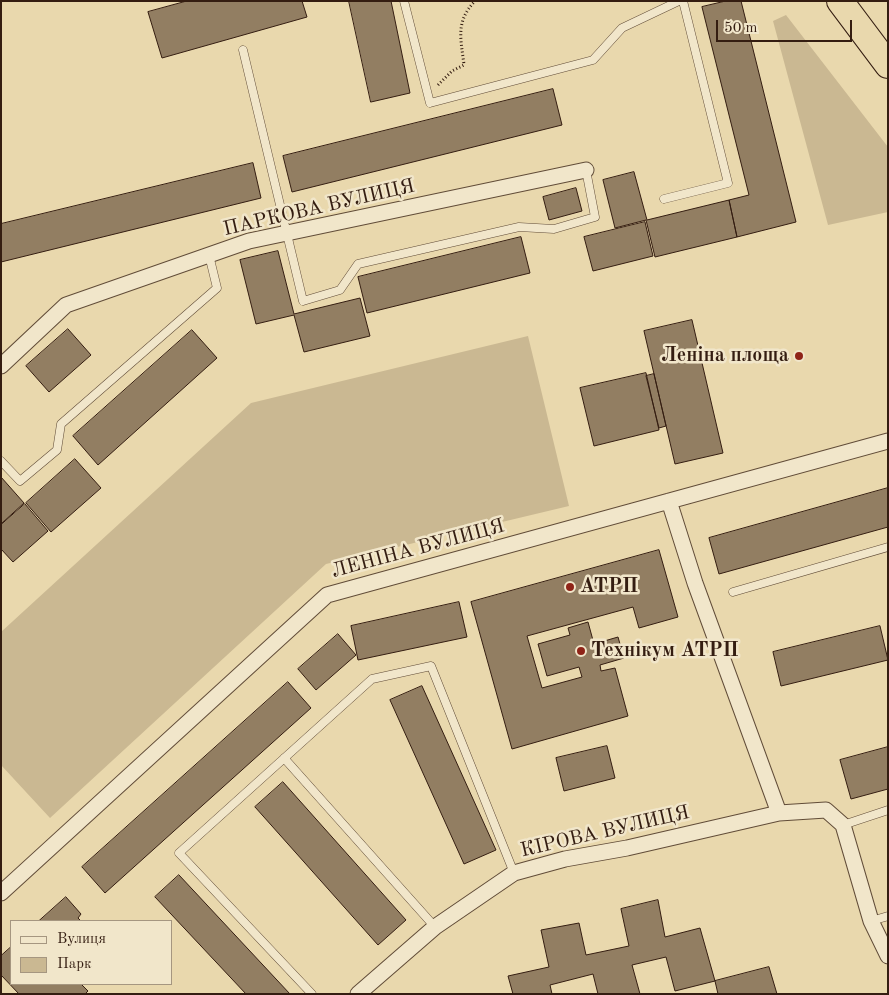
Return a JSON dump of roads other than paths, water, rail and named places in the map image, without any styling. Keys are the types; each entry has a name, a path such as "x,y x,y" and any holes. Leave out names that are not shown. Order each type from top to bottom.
{"highway":[{"path":"840,1 888,65"}],"street":[{"name":"ПАРКОВА ВУЛИЦЯ","path":"1,366 66,305 249,241 586,170"},
{"name":"ЛЕНІНА ВУЛИЦЯ","path":"1,893 327,595 888,441"},
{"path":"669,501 694,584 780,813"},
{"name":"КІРОВА ВУЛИЦЯ","path":"358,994 435,927 514,873 565,859 627,848 780,813 826,810 843,825"},
{"path":"843,825 872,921 888,956"}],"lane":[{"path":"404,1 430,103 594,60 622,28 679,1"},
{"path":"664,199 728,183 683,1"},
{"path":"243,50 303,301 340,290 358,264 520,227 554,229 595,217 586,170"},
{"path":"1,461 20,482 57,450 60,424 217,288 209,255"},
{"path":"733,592 888,547"},
{"path":"312,994 179,853 372,680 431,666 514,873"},
{"path":"284,758 435,927"},
{"path":"843,825 888,810"},
{"path":"872,921 888,916"}],"place":[{"name":"Леніна площа","path":"799,356"},
{"name":"АТРП","path":"570,587"},
{"name":"Технікум АТРП","path":"581,651"}]}
